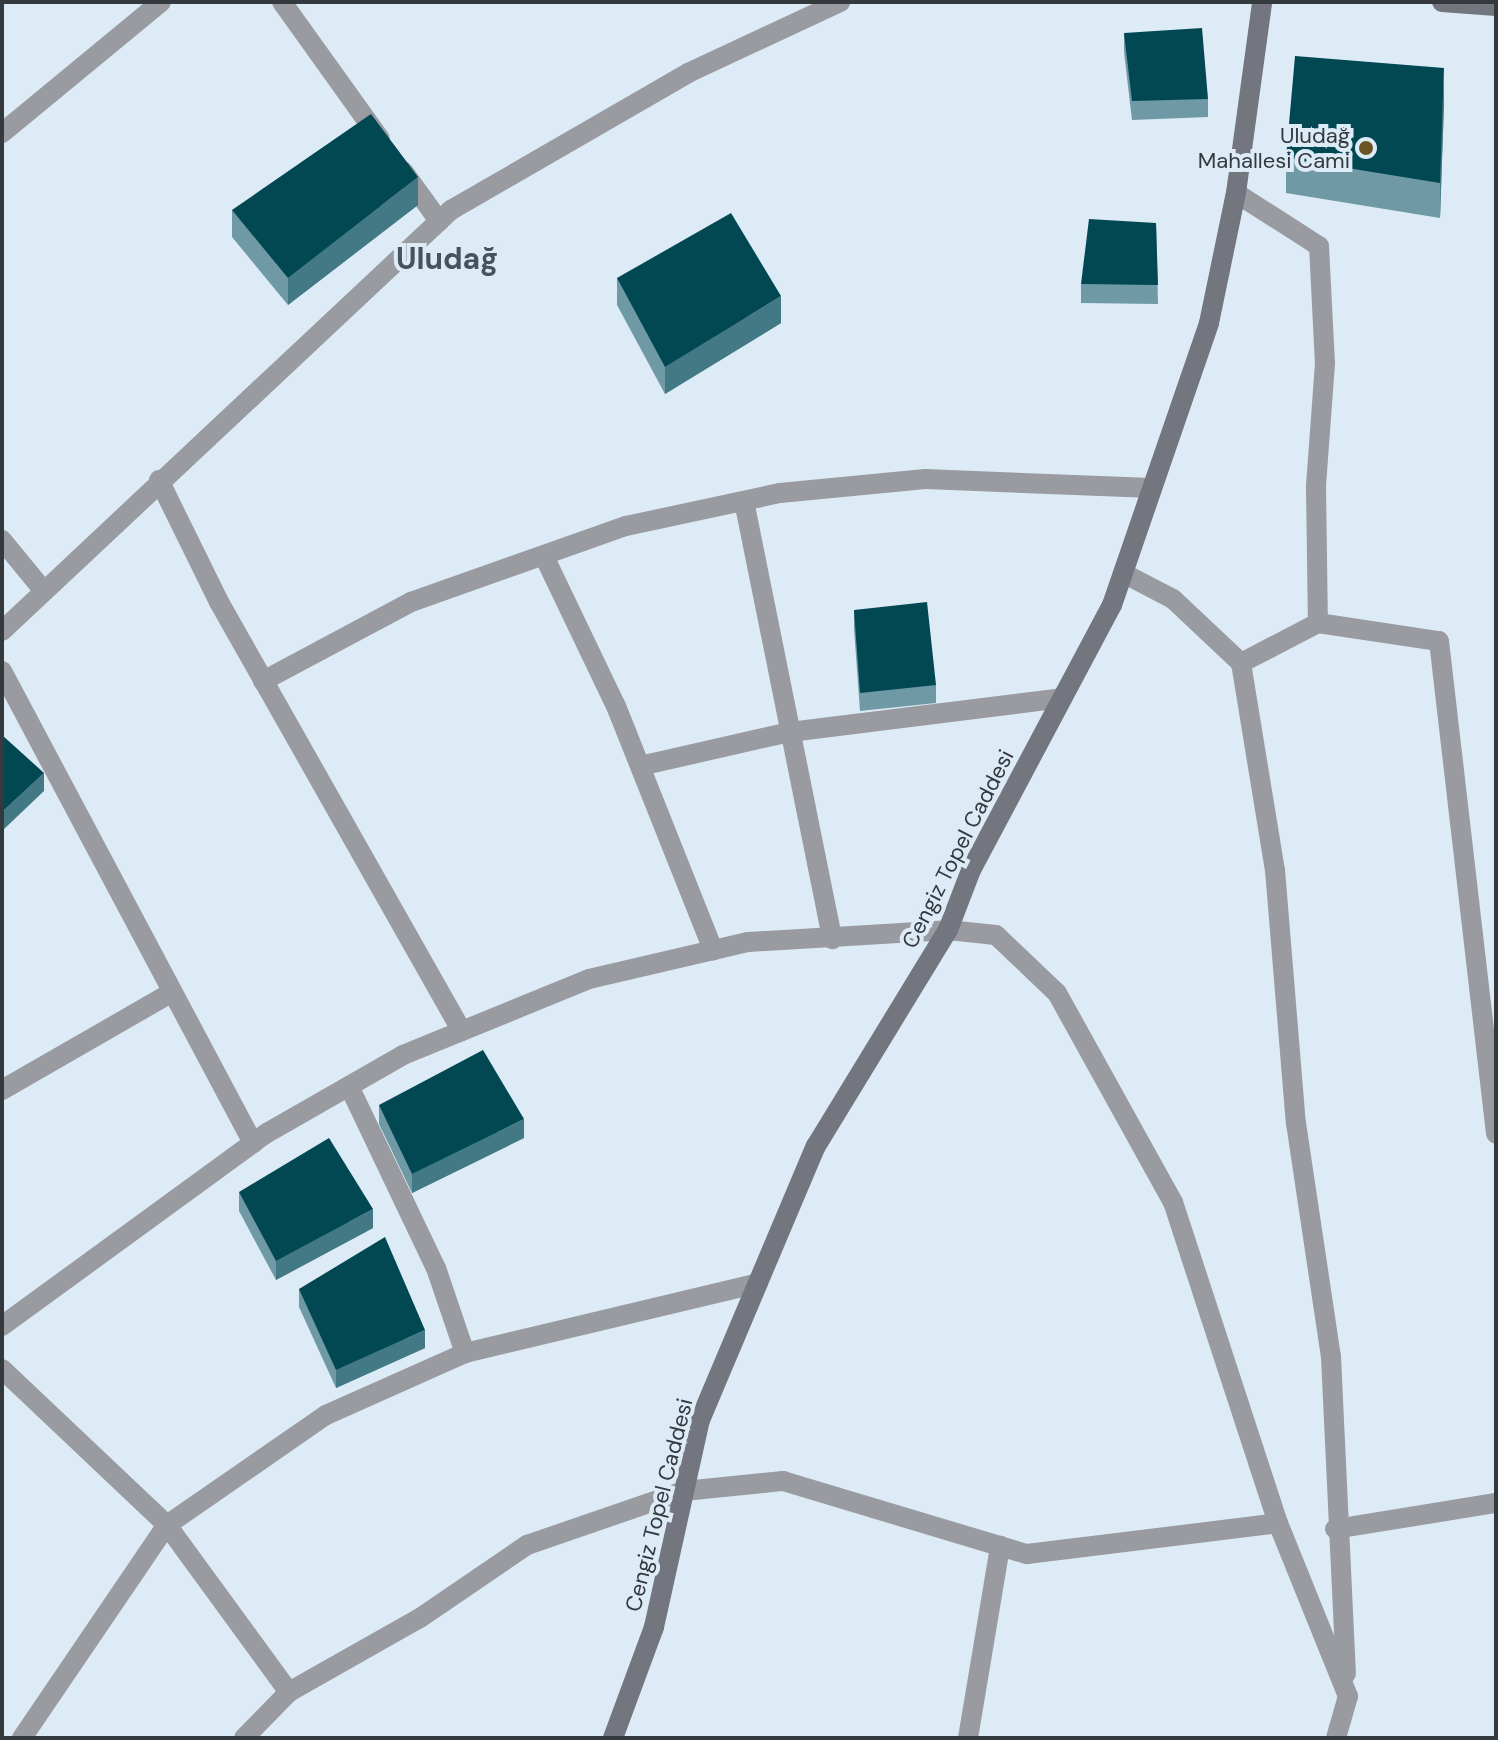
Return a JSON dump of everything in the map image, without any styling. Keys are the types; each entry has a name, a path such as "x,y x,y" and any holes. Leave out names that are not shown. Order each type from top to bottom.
{"main road":[{"name":"Cengiz Topel Caddesi","path":"613,1738 654,1627 700,1420 816,1146 948,930 971,870 1062,698 1123,573 1209,323 1236,193 1262,2"},
{"path":"1442,2 1496,6"}],"street":[{"path":"2,133 161,2"},
{"path":"282,2 439,221"},
{"path":"2,631 159,480 439,221 688,73 840,2"},
{"path":"1236,193 1319,246 1325,363 1316,487 1318,623"},
{"path":"263,681 411,602 626,526 744,501 925,479 1152,488"},
{"path":"159,480 263,681 462,1031"},
{"path":"744,501 832,939"},
{"path":"2,540 43,590"},
{"path":"544,556 640,766 713,950"},
{"path":"1123,573 1173,599 1241,663 1275,870 1296,1123 1331,1357 1335,1529 1348,1696 1336,1738"},
{"path":"1241,663 1318,623 1439,641 1496,1134"},
{"path":"2,671 169,994 253,1143"},
{"path":"640,766 790,732 1062,698"},
{"path":"2,1326 253,1143 349,1086 462,1031 589,979 713,950 948,930 996,935 1057,993 1111,1080 1173,1202 1278,1523 1348,1696"},
{"path":"2,1090 169,994"},
{"path":"349,1086 436,1268 465,1353"},
{"path":"22,1738 167,1525 326,1415 465,1353 758,1283"},
{"path":"2,1369 167,1525 289,1692"},
{"path":"244,1738 289,1692 527,1545 684,1491 783,1481 1027,1554 1130,1547 1278,1523"},
{"path":"1335,1529 1496,1503"},
{"path":"968,1738 1000,1546"}],"building":[{"path":"1202,28 1208,99 1132,101 1124,33"},
{"name":"Uludağ Mahallesi Cami","path":"1295,56 1444,68 1440,183 1286,158"},
{"path":"371,114 418,177 288,278 232,210"},
{"path":"731,213 781,296 665,367 617,278"},
{"path":"1089,219 1156,223 1158,285 1081,284"},
{"path":"927,602 936,685 860,693 854,610"},
{"path":"2,735 44,773 2,812"},
{"path":"483,1050 524,1119 412,1174 379,1105"},
{"path":"329,1138 373,1209 276,1261 239,1192"},
{"path":"385,1237 425,1330 336,1370 299,1289"}],"place":[{"name":"Uludağ Mahallesi Cami","path":"1366,148"}],"district":[{"name":"Uludağ","path":"447,259"}]}
